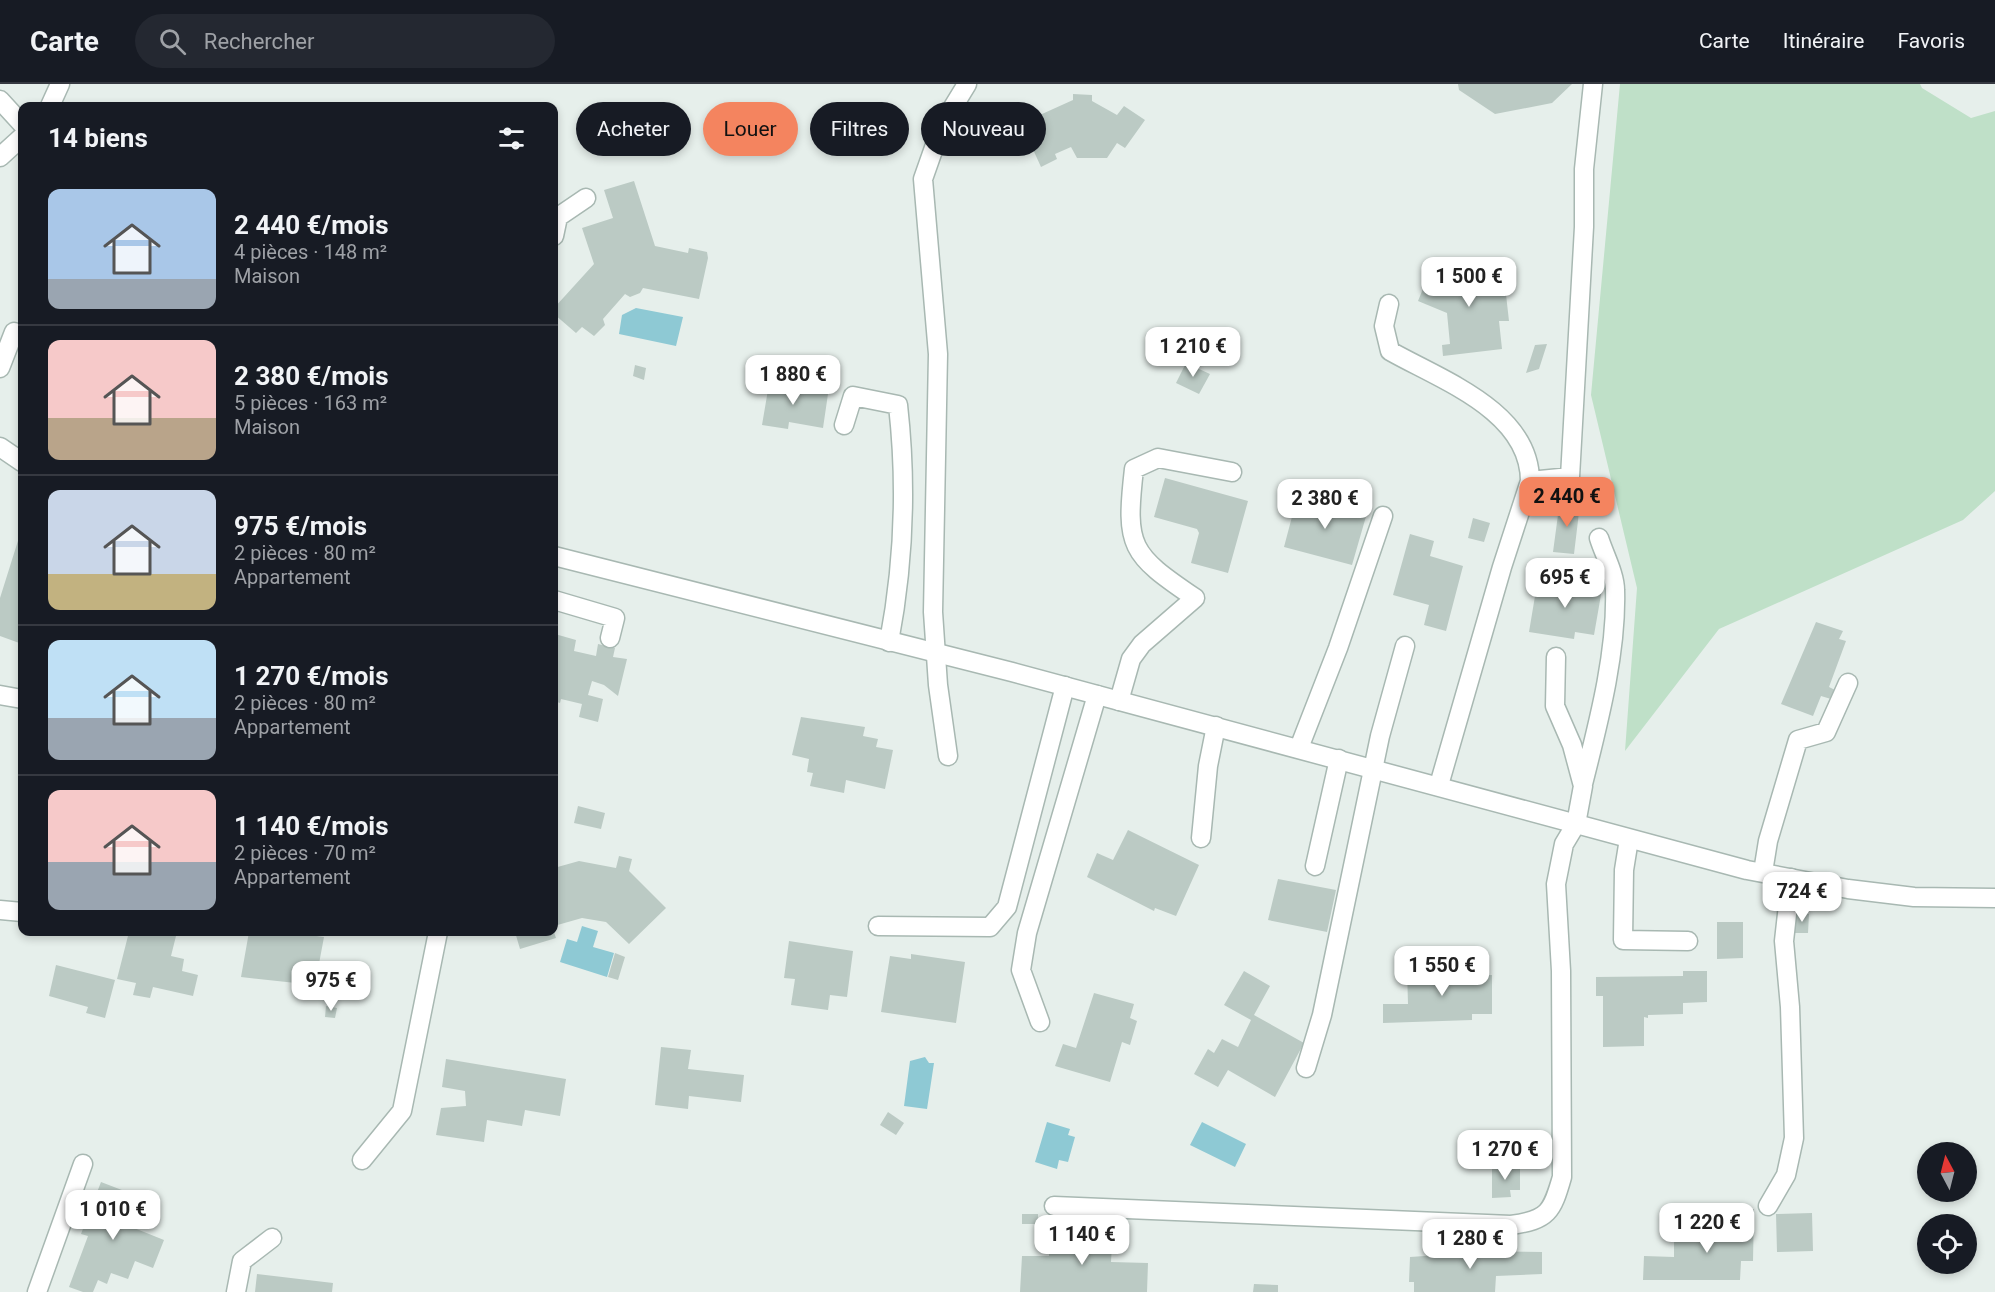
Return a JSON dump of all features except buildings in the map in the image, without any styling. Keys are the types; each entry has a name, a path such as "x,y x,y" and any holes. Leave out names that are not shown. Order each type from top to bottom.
{"street":[{"path":"52,102 60,84"},
{"path":"956,102 967,84"},
{"path":"1530,481 1570,477 1584,227 1584,170 1593,84"},
{"path":"0,100 18,120"},
{"path":"0,157 18,141"},
{"path":"931,156 923,179 938,354 932,582 936,653 948,756"},
{"path":"558,218 586,198"},
{"path":"1389,304 1384,327 1390,351 1483,401 1511,428 1530,467 1530,481 1502,567 1439,785"},
{"path":"0,368 12,331"},
{"path":"844,425 854,396 898,405 903,448 903,516 899,592 889,642"},
{"path":"0,447 18,459"},
{"path":"1119,701 1131,659 1142,644 1195,598 1156,572 1134,546 1129,510 1134,469 1158,458 1232,472"},
{"path":"1299,748 1338,648 1383,516"},
{"path":"1054,1206 1511,1225 1535,1222 1554,1204 1562,1177 1561,971 1556,884 1563,844 1576,824 1601,715 1615,598 1615,588 1599,538"},
{"path":"558,557 1216,726 1439,785 1629,839 1763,873 1848,889 1914,897 1995,898"},
{"path":"558,601 615,618 610,638"},
{"path":"1306,1068 1322,1015 1375,769 1380,736 1405,646"},
{"path":"1556,657 1556,706 1572,745 1583,786"},
{"path":"1763,873 1768,841 1798,740 1826,732 1848,683"},
{"path":"878,926 990,927 1007,907 1065,687"},
{"path":"0,694 18,698"},
{"path":"1040,1022 1021,970 1027,933 1097,695"},
{"path":"1201,838 1208,766 1216,726"},
{"path":"1315,866 1338,759"},
{"path":"1629,839 1624,870 1623,940 1688,941"},
{"path":"1768,1206 1786,1175 1794,1138 1790,1007 1784,941 1791,878"},
{"path":"0,910 18,912"},
{"path":"362,1160 402,1112 437,936"},
{"path":"37,1292 83,1164"},
{"path":"236,1292 242,1261 272,1238"}],"green space":[{"path":"1620,84 1920,84 1922,88 1971,118 1995,111 1995,491 1963,520 1719,629 1625,751 1637,588 1591,395"}],"water":[{"path":"636,308 683,317 676,346 619,334 622,315"},
{"path":"582,926 598,931 593,947 614,953 607,977 560,962 567,939 577,942"},
{"path":"925,1057 929,1063 934,1063 927,1109 904,1106 910,1061"},
{"path":"1047,1122 1070,1129 1068,1135 1075,1137 1068,1162 1059,1160 1057,1169 1035,1162"},
{"path":"1202,1122 1246,1144 1235,1167 1190,1145"}]}
